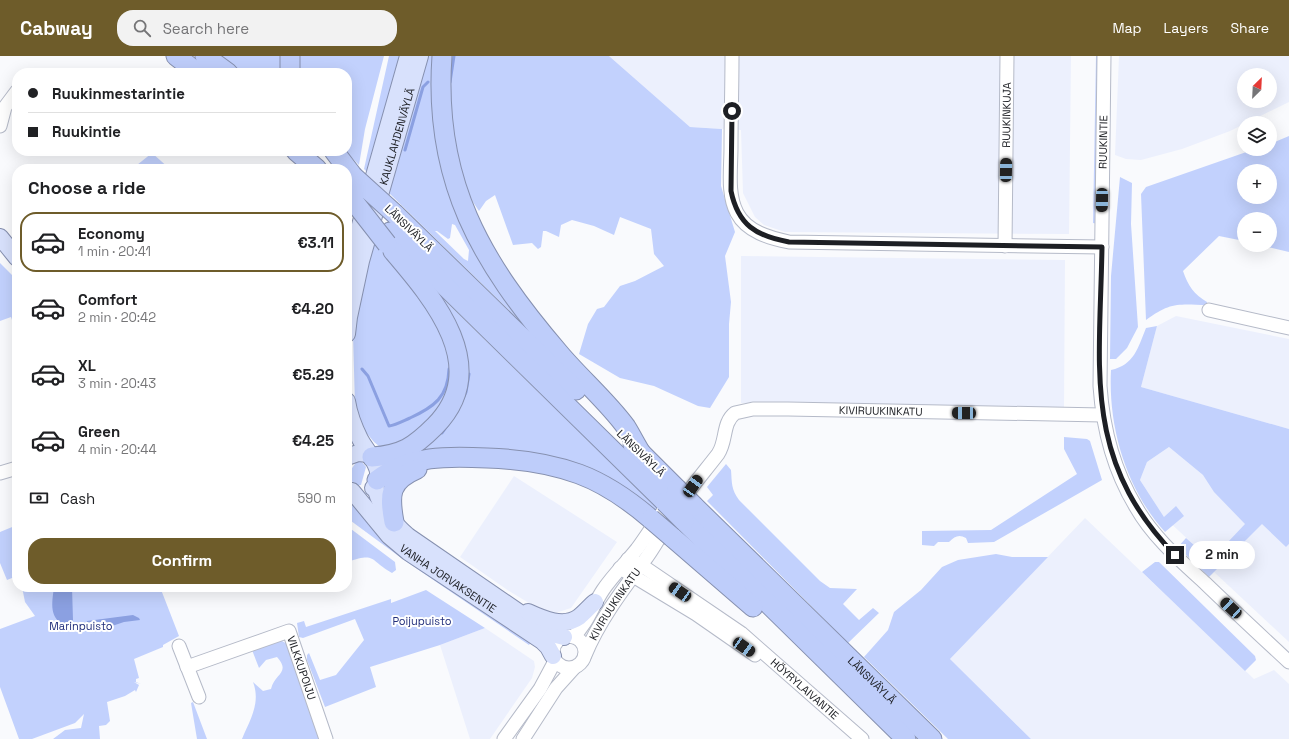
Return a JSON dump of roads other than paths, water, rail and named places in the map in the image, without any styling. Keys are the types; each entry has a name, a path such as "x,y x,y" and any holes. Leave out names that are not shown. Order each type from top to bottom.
{"highway":[{"path":"176,56 192,68"},
{"path":"205,56 221,68"},
{"path":"290,56 290,68"},
{"path":"442,56 440,80 444,130 449,160 467,220 503,282 523,309 560,354 625,427 641,453"},
{"path":"302,156 312,164"},
{"name":"LÄNSIVÄYLÄ","path":"328,156 334,164"},
{"name":"LÄNSIVÄYLÄ","path":"352,184 395,214 641,453 671,496"},
{"path":"352,187 444,320 456,349 459,361 458,384 451,406 428,433 407,449 396,454 370,455"},
{"name":"LÄNSIVÄYLÄ","path":"388,238 671,496 835,660 932,739"},
{"path":"376,483 401,466 419,460 439,457 505,459 552,465 580,474 603,485 638,508 672,537 835,660"},
{"path":"394,522 391,496 395,485 410,472 429,464 439,457"},
{"name":"LÄNSIVÄYLÄ","path":"835,660 840,679 906,739"}],"main road":[{"name":"KAUKLAHDENVÄYLÄ","path":"352,253 408,56"},
{"name":"KAUKLAHDENVÄYLÄ","path":"352,303 361,261 420,56"},
{"path":"0,237 12,252"},
{"path":"352,420 359,438 370,455"},
{"path":"352,454 370,455"},
{"name":"VANHA JORVAKSENTIE","path":"370,455 376,464 376,483 380,501 394,522 414,540 549,633 568,637"},
{"path":"352,490 363,492 376,483"},
{"name":"VANHA JORVAKSENTIE","path":"352,492 389,536 416,558 542,641 548,647 554,658"},
{"path":"505,602 541,618 568,622 579,617 595,602"}],"street":[{"path":"732,56 731,191 738,214 749,227 772,239 789,242 1102,247"},
{"name":"RUUKINKUJA","path":"1005,246 1007,56"},
{"name":"RUUKINTIE","path":"1104,56 1100,386 1102,414 1110,450 1117,470 1136,508 1148,526 1175,555 1289,662"},
{"path":"0,126 5,107 12,98"},
{"path":"1208,310 1289,328"},
{"name":"KIVIRUUKINKATU","path":"585,655 598,627 700,475 723,445 729,419 735,413 743,410 1102,414"},
{"path":"0,473 12,469"},
{"name":"KIVIRUUKINKATU","path":"568,637 593,610 595,602 665,509 700,475"},
{"name":"HÖYRYLAIVANTIE","path":"624,564 641,565 741,633 820,707 849,739"},
{"name":"HÖYRYLAIVANTIE","path":"624,564 633,576 735,640 798,686"},
{"name":"VILKKUPOIJU","path":"187,667 289,631 326,739"},
{"path":"504,739 514,728 554,658 556,643 568,637 583,643 585,655 583,660 556,688 526,738 514,728"},
{"path":"179,646 199,697"},
{"path":"554,658 562,667 574,668"},
{"name":"HÖYRYLAIVANTIE","path":"820,707 862,739"}],"waterway":[{"path":"450,82 454,56"},
{"path":"405,150 423,87 428,82"},
{"path":"362,369 368,376 389,426 400,423 419,414 433,405 443,394 448,379 449,369"},
{"path":"460,405 466,392 469,374"},
{"path":"442,433 458,410"}],"park label":[{"name":"Poijupuisto","path":"422,621"},
{"name":"Marinpuisto","path":"81,626"}]}
